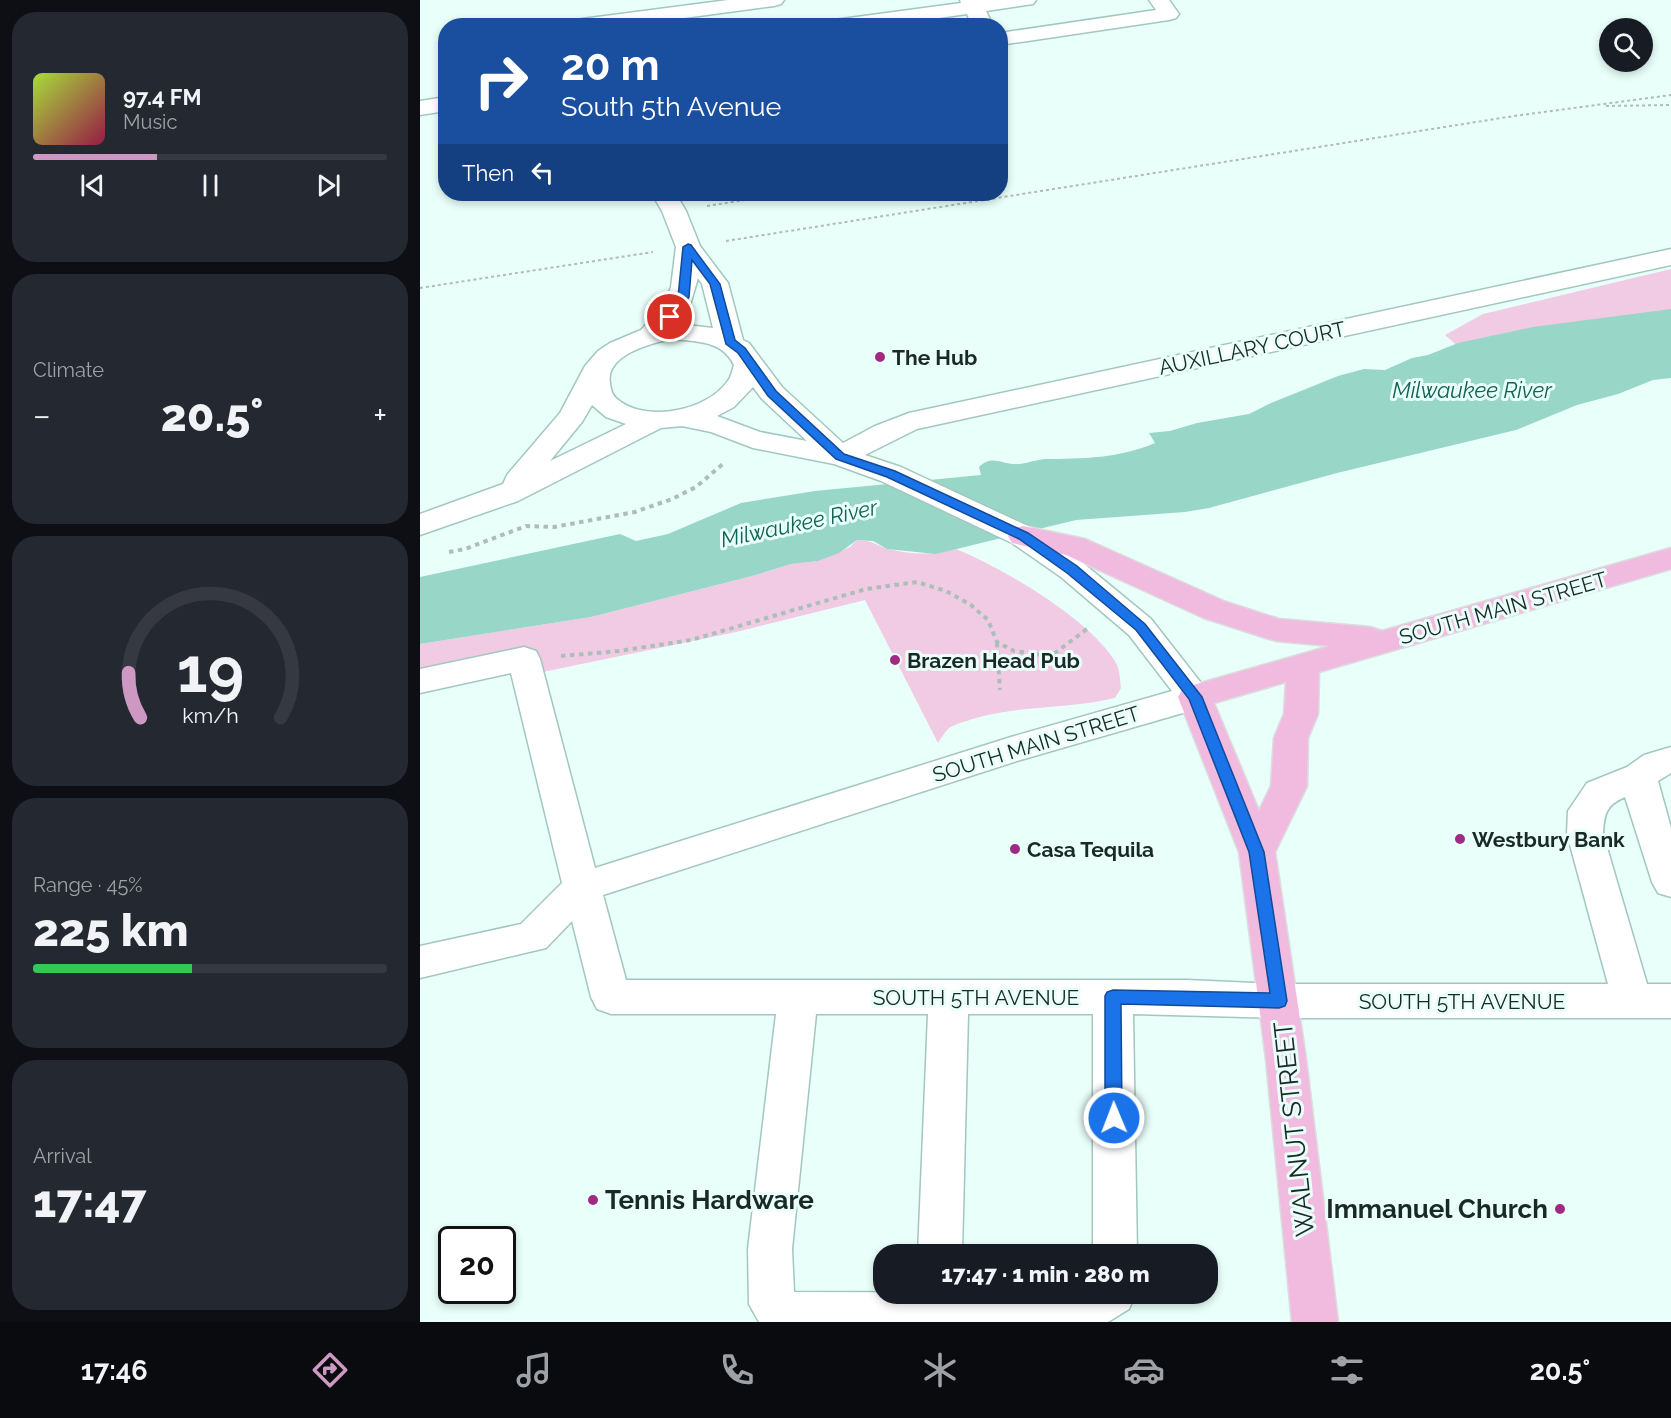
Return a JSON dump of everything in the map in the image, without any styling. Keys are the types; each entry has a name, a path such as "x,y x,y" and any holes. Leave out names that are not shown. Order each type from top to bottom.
{"main road":[{"path":"1023,536 1074,546 1215,610 1277,630 1389,640"},
{"name":"SOUTH MAIN STREET","path":"1195,697 1671,558"},
{"path":"1257,852 1289,786 1291,738 1301,714 1303,666"},
{"name":"WALNUT STREET","path":"1195,697 1257,852 1279,1001 1315,1322"}],"street":[{"path":"667,18 774,0"},
{"path":"882,18 972,3 1026,0"},
{"path":"1008,38 1169,14 1159,0"},
{"path":"972,3 979,18"},
{"path":"420,108 438,105"},
{"path":"420,525 507,494 670,419 707,412 726,402 740,389 748,375 715,284 688,247 669,202"},
{"path":"651,335 670,317 684,297 688,247"},
{"name":"AUXILLARY COURT","path":"840,456 909,422 1671,257"},
{"path":"507,494 573,416 606,358 618,348 651,335 672,331 713,334 739,351 772,393 840,456"},
{"path":"598,369 594,384 599,398 612,410 632,417 719,425 753,439 840,456 891,474 1023,536 1072,570 1140,627 1195,697"},
{"path":"420,681 524,659 582,886"},
{"name":"SOUTH MAIN STREET","path":"420,962 532,937 582,886 1011,750 1195,697"},
{"path":"1632,1001 1585,834 1586,811 1600,794 1639,776 1656,764 1671,760"},
{"path":"1639,776 1645,805 1671,882"},
{"name":"SOUTH 5TH AVENUE","path":"582,886 611,997 1113,996 1279,1001 1671,1001"},
{"path":"1113,996 1115,1244"},
{"path":"798,997 770,1249 772,1304 786,1314 938,1304 1077,1316 1096,1304"},
{"path":"940,1244 949,997"}],"path":[{"path":"1008,196 1514,116 1671,95"},
{"path":"1588,106 1671,105"},
{"path":"420,288 978,201"},
{"path":"443,553 465,549 526,526 554,527 635,512 672,499 696,487 732,455"},
{"path":"524,659 619,651 691,640 866,589 917,582 946,591 971,605 988,620 997,642 1000,690"},
{"path":"997,642 1014,651 1051,656 1080,635 1114,605"}],"shaded area":[{"path":"1671,269 1671,317 1462,350 1445,335 1483,314"},
{"path":"857,540 915,553 956,549 1021,582 1068,614 1106,648 1117,665 1121,688 1115,698 1011,711 959,723 949,728 938,743 865,600 736,632 538,673 534,662 420,688 420,644 591,617 791,564 818,561 850,547"}],"water":[{"name":"Milwaukee River","path":"1671,309 1671,378 1653,380 1618,394 1577,405 1516,430 1337,473 1209,508 1185,512 1076,520 936,554 887,549 873,541 857,540 839,553 818,561 791,564 591,617 420,644 420,577 620,534 636,541 668,534 741,503 815,491 981,475 979,467 988,461 1017,464 1045,459 1115,455 1155,443 1149,433 1170,431 1197,423 1249,414 1338,376 1364,369 1385,370 1412,358 1428,355 1458,343 1533,327"}],"place":[{"name":"The Hub","path":"880,357"},
{"name":"Brazen Head Pub","path":"895,660"},
{"name":"Westbury Bank","path":"1460,839"},
{"name":"Casa Tequila","path":"1015,849"},
{"name":"Tennis Hardware","path":"593,1200"},
{"name":"Immanuel Church","path":"1560,1209"}],"route":[{"path":"670,317 684,297 688,247 715,284 730,341 741,351 772,393 840,456 891,474 1023,536 1072,570 1140,627 1195,697 1257,852 1279,1001 1113,996 1114,1118"}]}
